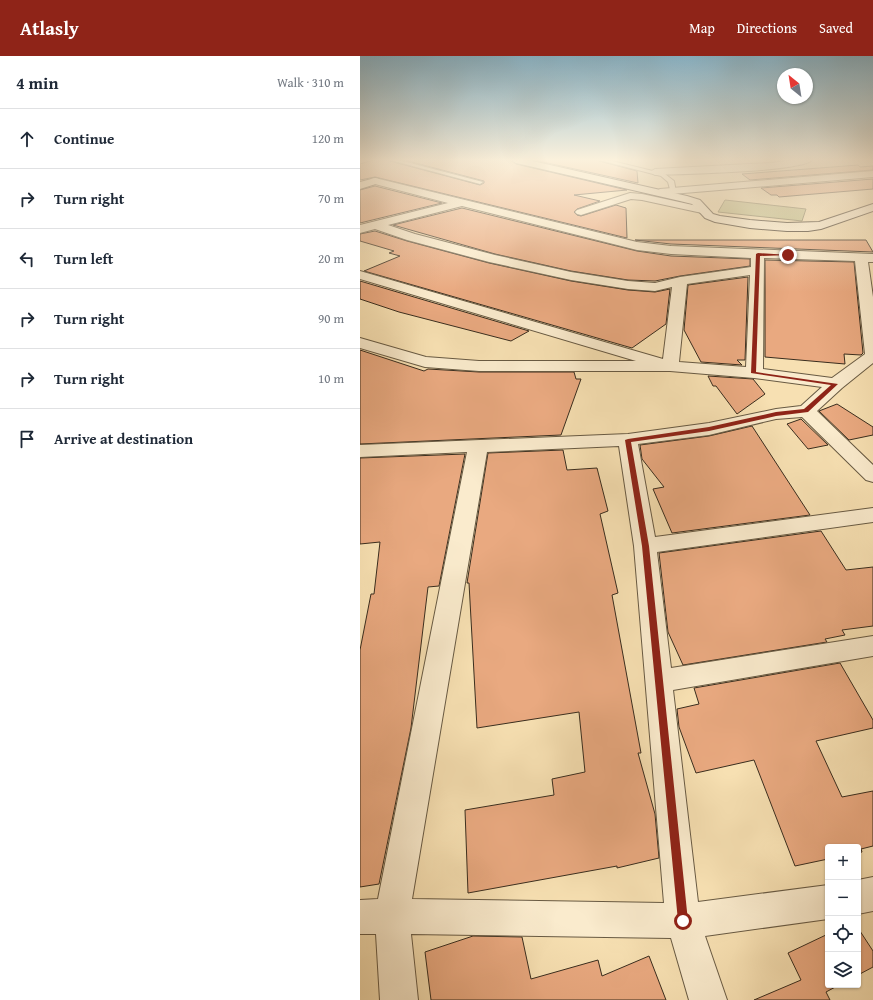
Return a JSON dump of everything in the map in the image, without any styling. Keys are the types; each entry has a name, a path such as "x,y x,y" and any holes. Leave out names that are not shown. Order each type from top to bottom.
{"street":[{"path":"360,228 455,204"},
{"path":"360,451 628,440 709,429 776,414 806,411 836,384 873,355 867,258 671,250 638,246 471,204"},
{"path":"581,212 605,204"},
{"path":"675,204 702,210"},
{"path":"698,204 702,207 702,210 709,216 719,219 765,225 808,227 835,220 873,207"},
{"path":"375,225 411,237 494,259 571,276 655,287 680,281 758,270"},
{"path":"754,373 758,254"},
{"path":"360,275 670,366"},
{"path":"670,366 680,281"},
{"path":"360,343 425,362 480,366 670,366 754,373 836,384"},
{"path":"806,411 873,476"},
{"path":"628,440 645,546 683,921 708,1000"},
{"path":"398,1000 376,916 478,446"},
{"path":"645,546 873,516"},
{"path":"659,681 873,646"},
{"path":"861,896 873,894"},
{"path":"376,916 683,921 825,902"}],"shaded area":[{"path":"723,204 761,204 806,209 802,221 718,212"}],"building":[{"path":"360,204 438,204 360,223"},
{"path":"487,204 591,204 577,209 574,212 581,216 616,205 626,208 627,238"},
{"path":"462,208 637,251 671,256 750,259 750,266 655,281 628,280 571,271 495,254 393,225"},
{"path":"375,231 489,263 571,281 628,290 655,292 670,289 666,324 632,348 364,271 400,256 389,253 394,251 360,241 360,234"},
{"path":"635,240 866,240 873,252 671,244"},
{"path":"765,260 854,262 863,353 861,355 844,354 845,364 765,357"},
{"path":"748,277 745,360 737,360 742,365 701,362 684,330 688,285"},
{"path":"360,281 529,331 511,341 399,312 360,299"},
{"path":"360,350 424,371 428,369 479,372 574,372 576,379 581,379 561,435 360,444"},
{"path":"708,376 753,379 765,394 737,414 716,386 713,386"},
{"path":"837,404 873,427 873,435 849,440 819,411"},
{"path":"801,419 828,445 808,449 787,424"},
{"path":"752,426 810,515 672,533 653,489 664,487 642,459 640,445 709,436"},
{"path":"563,450 567,470 597,468 608,511 600,514 618,593 612,595 641,753 638,753 655,814 659,858 617,868 617,866 468,893 465,810 554,795 552,779 585,772 579,712 477,728 469,583 467,583 488,453"},
{"path":"465,454 439,586 428,587 411,728 379,884 360,887 360,650 371,594 374,594 380,542 360,544 360,458"},
{"path":"821,531 846,570 873,567 873,626 842,630 845,635 825,639 827,642 683,665 668,632 659,553"},
{"path":"840,663 873,720 873,728 816,741 842,797 873,791 873,846 861,849 861,844 825,844 825,860 795,866 754,760 696,773 679,727 677,709 699,704 694,688"},
{"path":"861,933 873,951 873,967 861,973"},
{"path":"825,935 825,988 833,988 826,992 830,1000 754,1000 801,980 788,953"},
{"path":"473,936 522,937 531,979 598,960 602,976 649,956 666,1000 431,1000 425,952"}],"route":[{"path":"683,921 645,546 628,440 709,429 776,414 806,411 836,384 754,373 758,254 788,255"}]}
